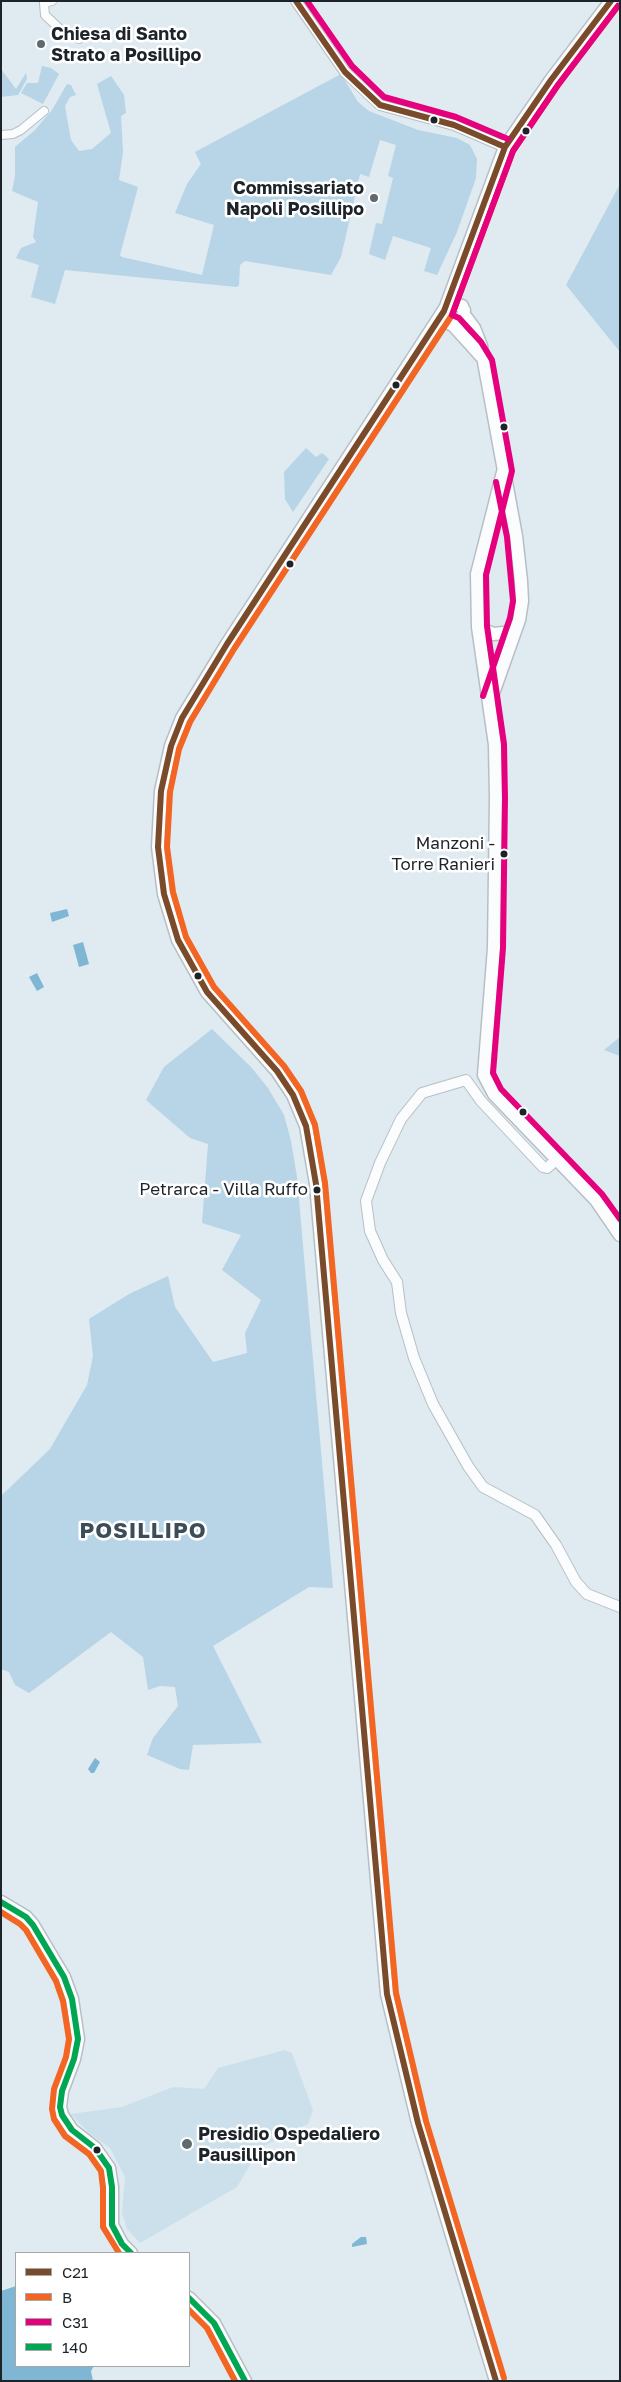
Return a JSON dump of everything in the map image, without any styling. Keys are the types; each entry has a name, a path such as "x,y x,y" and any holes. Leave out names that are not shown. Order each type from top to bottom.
{"street":[{"path":"52,1 44,3 45,15 63,32 79,39"},
{"path":"296,1 345,72 380,105 454,124 505,147"},
{"path":"496,2381 418,2122 387,1994 316,1184 306,1126 293,1095 277,1071 207,992 178,940 164,894 158,847 161,792 165,768 182,718 227,644 444,310 505,147 551,80 611,1"},
{"path":"1,135 13,134 21,130 44,111"},
{"path":"455,283 458,300 477,334 484,363 515,530 522,601 519,620 490,703"},
{"path":"463,311 452,303 444,310 444,318 479,354 484,363"},
{"path":"416,355 452,325 460,324 463,311"},
{"path":"503,472 477,574 478,627 495,745 494,919 484,1075 494,1094 596,1200 620,1235"},
{"path":"486,537 497,525 504,523 509,524 515,530"},
{"path":"478,627 492,634 514,632"},
{"path":"557,1159 547,1168 543,1167 481,1101 466,1080 422,1093 401,1120 380,1164 366,1201 370,1231 383,1260 396,1282 401,1313 414,1358 433,1404 468,1466 483,1487 535,1515 556,1544 576,1582 587,1594 620,1607"},
{"path":"1,1902 26,1917 33,1925 64,1977 72,1999 78,2039 74,2059 62,2091 60,2107 66,2124 95,2148 110,2168 112,2225 122,2244 130,2252"},
{"path":"190,2299 214,2323 245,2381"}],"shaded area":[{"path":"42,66 51,68 59,74 43,104 21,93 27,83 38,83"},
{"path":"1,69 16,89 26,73 27,79 18,95 1,97"},
{"path":"341,74 358,102 369,111 418,130 457,138 470,145 477,159 476,178 457,232 437,275 424,271 431,248 393,236 385,260 369,254 376,223 382,224 393,178 388,176 396,145 380,140 369,177 360,174 341,257 331,275 245,261 240,265 239,285 237,287 65,270 55,304 31,297 39,265 16,258 21,248 36,242 33,237 38,202 12,191 15,176 15,147 35,130 52,110 67,84 71,85 76,95 70,97 65,106 71,140 79,151 92,149 111,133 97,84 111,76 124,95 126,113 121,116 123,152 119,180 138,187 120,255 202,275 214,225 175,213 187,184 201,164 195,152"},
{"path":"620,184 620,352 566,285"},
{"path":"306,448 316,457 322,453 329,459 293,512 285,499 284,472"},
{"path":"212,1029 251,1067 268,1088 284,1115 291,1141 297,1177 333,1588 309,1587 213,1646 262,1743 193,1745 189,1770 180,1769 147,1755 153,1738 178,1706 175,1687 160,1686 148,1690 143,1657 111,1632 29,1693 15,1685 9,1672 1,1669 1,1496 50,1449 87,1385 93,1356 89,1319 129,1294 168,1276 175,1307 213,1362 247,1353 245,1333 261,1300 222,1270 241,1235 202,1223 208,1144 190,1138 146,1100 164,1067"},
{"path":"620,1037 620,1056 604,1050"},
{"name":"Presidio Ospedaliero Pausillipon","path":"285,2050 292,2053 313,2110 308,2124 260,2148 237,2187 140,2243 127,2229 122,2213 125,2177 110,2148 89,2133 71,2114 122,2107 173,2087 204,2089 218,2068"}],"water":[{"path":"67,909 69,916 52,922 50,913"},
{"path":"83,942 89,964 79,967 73,945"},
{"path":"37,973 44,987 37,991 29,977"},
{"path":"95,1758 100,1762 94,1773 91,1773 88,1769"},
{"path":"361,2237 366,2237 367,2244 352,2247 352,2244"},
{"path":"15,2286 15,2367 93,2367 91,2371 93,2381 1,2381 1,2291"}],"transit line":[{"name":"C21","path":"296,1 345,72 380,105 454,125 505,147"},
{"name":"C31","path":"307,1 352,66 384,97 456,117 508,139"},
{"name":"C21","path":"496,2381 418,2123 387,1994 316,1184 306,1126 293,1095 277,1071 207,992 178,940 164,894 158,847 161,791 171,746 182,718 227,644 444,311 505,147 551,80 611,1"},
{"name":"B","path":"504,2378 426,2121 396,1993 325,1183 315,1125 301,1091 284,1066 214,987 186,937 173,892 167,847 170,792 179,749 190,722 234,649 452,315 513,151 558,85 618,6"},
{"name":"C31","path":"618,6 558,85 513,151 452,315 459,318 481,342 492,360 512,471 486,575 487,626 504,744 505,798 503,948 493,1073 501,1089 602,1194 620,1219"},
{"name":"C31","path":"483,696 510,618 513,601 507,537 496,482"},
{"name":"140","path":"1,1902 26,1917 33,1925 64,1977 72,1999 78,2039 74,2059 62,2091 60,2107 62,2115 72,2130 95,2148 109,2168 112,2187 112,2225 122,2244 130,2252"},
{"name":"B","path":"1,1912 26,1930 56,1981 63,2001 69,2039 66,2057 54,2089 52,2109 54,2119 65,2136 89,2154 101,2171 103,2227 118,2252"},
{"name":"140","path":"190,2299 214,2323 245,2381"},
{"name":"B","path":"190,2311 207,2328 235,2381"}],"place":[{"name":"Chiesa di Santo Strato a Posillipo","path":"41,44"},
{"name":"Commissariato Napoli Posillipo","path":"374,198"},
{"name":"Manzoni - Torre Ranieri","path":"504,854"},
{"name":"Petrarca - Villa Ruffo","path":"317,1190"},
{"name":"Presidio Ospedaliero Pausillipon","path":"187,2144"}],"district":[{"name":"POSILLIPO","path":"143,1531"}]}
